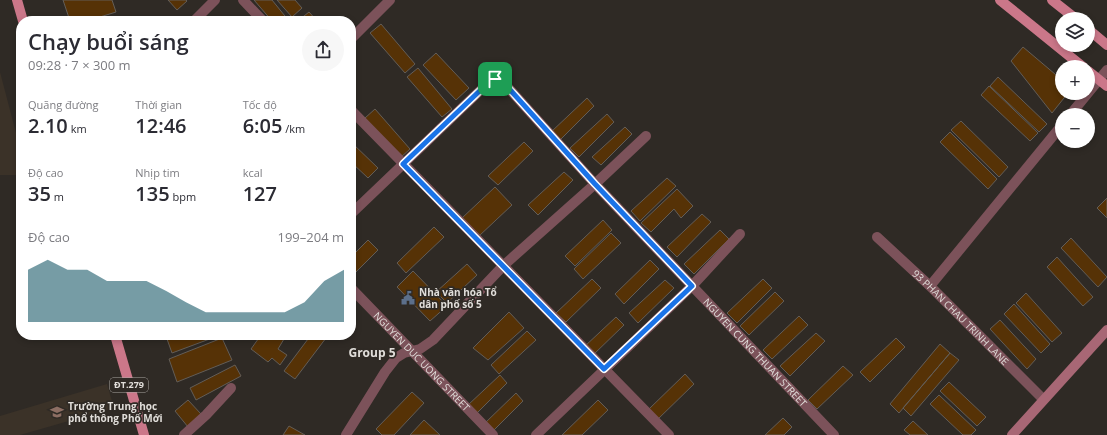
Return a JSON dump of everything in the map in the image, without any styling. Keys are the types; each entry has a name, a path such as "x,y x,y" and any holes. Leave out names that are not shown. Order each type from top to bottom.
{"main road":[{"path":"17,0 22,16"},
{"path":"1000,0 1074,60"},
{"path":"1052,0 1067,12"},
{"path":"1095,35 1107,45"},
{"path":"1095,77 1107,86"},
{"path":"1012,435 1107,330"},
{"name":"ĐT.279","path":"116,340 144,435"}],"street":[{"path":"199,16 215,0"},
{"path":"243,0 258,16"},
{"path":"356,34 390,0"},
{"path":"1076,108 1107,70"},
{"name":"NGUYEN CUNG THUAN STREET","path":"403,164 489,82 495,79 503,82 595,184 834,435"},
{"path":"356,115 669,435"},
{"path":"930,286 1055,134"},
{"path":"346,435 385,372 396,358 404,353 424,347 433,340 503,266 595,184 646,136"},
{"path":"356,209 403,164"},
{"path":"536,435 692,286 740,234"},
{"name":"93 PHAN CHAU TRINH LANE","path":"877,237 930,286 1043,399"},
{"name":"NGUYEN DUC UONG STREET","path":"356,293 493,435"},
{"path":"184,435 206,415 231,388"}],"shaded area":[{"path":"0,72 16,133 16,175 0,175"},
{"name":"Trường Trung học phổ thông Phố Mới","path":"107,384 114,408 20,435 0,435 0,416"}],"building":[{"path":"63,0 112,0 116,12 103,16 68,16"},
{"path":"168,0 186,0 187,1 177,10"},
{"path":"254,0 272,0 285,16 268,16"},
{"path":"277,0 295,0 302,8 291,16"},
{"path":"309,12 313,16 304,16"},
{"path":"381,24 415,64 405,73 370,33"},
{"path":"1023,47 1055,74 1055,100 1062,100 1052,113 1011,61"},
{"path":"436,53 469,88 456,100 423,65"},
{"path":"418,68 452,109 442,117 407,77"},
{"path":"998,77 1047,124 1039,132 990,86"},
{"path":"989,86 1038,133 1030,141 981,95"},
{"path":"587,98 594,106 559,141 551,132"},
{"path":"375,109 410,149 400,158 365,118"},
{"path":"607,114 614,122 579,157 570,148"},
{"path":"961,121 1008,167 999,177 951,130"},
{"path":"625,127 632,134 601,165 592,157"},
{"path":"950,132 997,179 988,189 940,142"},
{"path":"524,142 533,151 498,185 488,176"},
{"path":"356,147 378,168 368,178 356,167"},
{"path":"564,172 573,180 538,215 528,205"},
{"path":"667,178 676,186 640,221 631,211"},
{"path":"495,187 512,205 479,236 462,218"},
{"path":"677,189 693,206 681,218 674,209 651,232 641,223"},
{"path":"1107,198 1107,218 1097,208"},
{"path":"702,214 711,222 677,257 667,247"},
{"path":"603,220 612,230 575,266 565,256"},
{"path":"434,227 444,237 406,273 397,263"},
{"path":"720,230 729,239 694,274 684,264"},
{"path":"611,233 621,243 583,279 574,269"},
{"path":"1071,238 1107,277 1098,287 1061,248"},
{"path":"368,240 378,250 356,272 356,252"},
{"path":"1057,257 1093,297 1083,306 1047,267"},
{"path":"650,260 659,269 624,304 615,294"},
{"path":"467,264 477,275 447,303 436,292"},
{"path":"413,271 447,306 430,321 397,287"},
{"path":"592,279 601,288 566,322 556,313"},
{"path":"763,279 772,288 737,323 727,313"},
{"path":"665,280 674,288 638,323 629,313"},
{"path":"775,292 784,301 749,335 740,326"},
{"path":"1026,293 1062,333 1052,342 1016,303"},
{"path":"1014,304 1050,344 1041,353 1004,314"},
{"path":"509,312 524,328 488,360 473,348"},
{"path":"799,316 808,325 772,359 763,350"},
{"path":"616,317 624,325 592,356 584,347"},
{"path":"1000,320 1036,359 1027,369 990,329"},
{"path":"527,331 536,340 499,374 491,365"},
{"path":"816,333 825,341 790,376 780,366"},
{"path":"896,338 905,347 870,382 860,372"},
{"path":"167,340 207,340 172,353"},
{"path":"217,340 223,340 232,360 177,382 169,359"},
{"path":"257,340 283,340 278,349 287,355 280,365 272,358 268,362 251,349"},
{"path":"307,340 324,340 295,379 284,371"},
{"path":"940,344 950,353 899,413 890,404"},
{"path":"950,353 959,360 911,416 903,408"},
{"path":"235,365 241,376 196,400 190,388"},
{"path":"843,366 853,375 817,409 808,400"},
{"path":"685,374 694,384 657,420 648,410"},
{"path":"500,375 507,383 476,414 468,405"},
{"path":"949,382 986,417 977,426 940,391"},
{"path":"412,392 424,403 394,435 382,435 376,429"},
{"path":"516,393 523,401 492,432 484,424"},
{"path":"939,395 976,430 971,435 963,435 930,404"},
{"path":"188,400 201,414 188,427 175,411"},
{"path":"598,400 608,410 582,435 562,435"},
{"path":"783,418 792,427 784,435 765,435"},
{"path":"424,420 440,435 410,435"},
{"path":"913,421 928,435 910,435 904,430"},
{"path":"289,426 305,435 283,435"}],"place":[{"name":"Nhà văn hóa Tổ dân phố số 5","path":"408,298"},
{"name":"Trường Trung học phổ thông Phố Mới","path":"57,412"}],"district":[{"name":"Group 5","path":"372,353"}],"route":[{"path":"495,79 503,82 595,184 692,286 604,369 403,164 489,82 495,79"}]}
